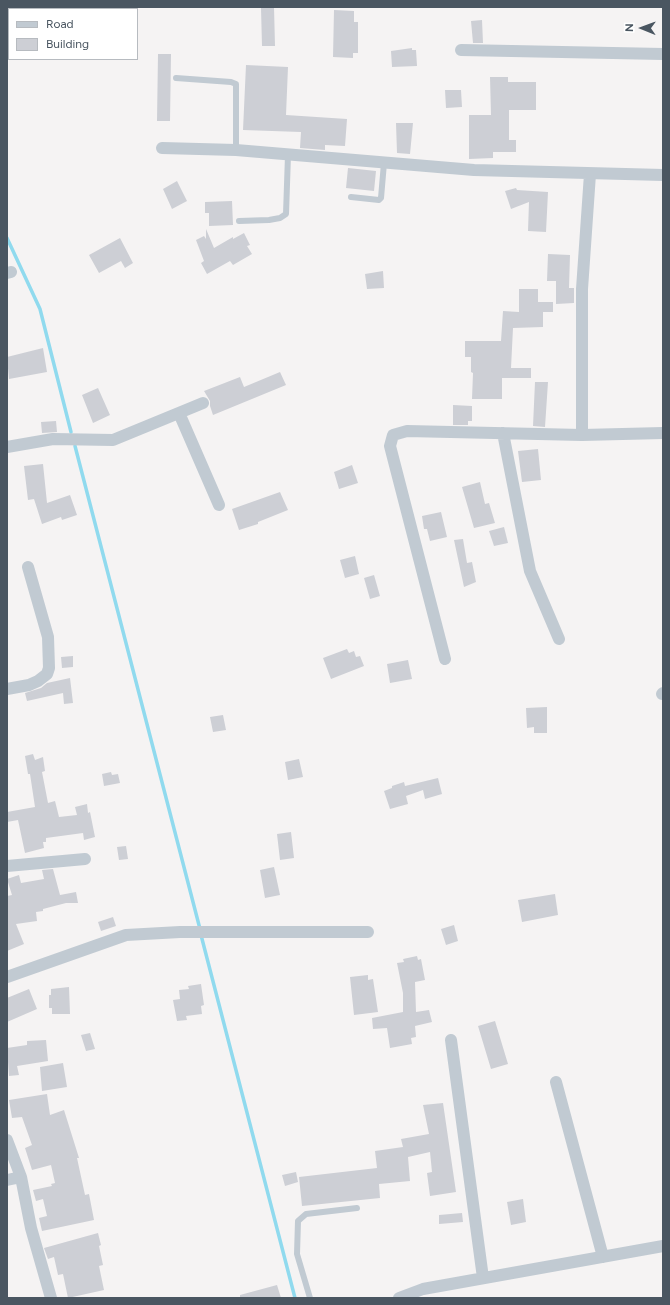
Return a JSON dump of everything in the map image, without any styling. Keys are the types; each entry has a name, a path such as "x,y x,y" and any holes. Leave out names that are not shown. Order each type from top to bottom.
{"street":[{"path":"461,50 663,54"},
{"path":"162,148 236,150 474,170 663,175"},
{"path":"582,435 582,289 590,174"},
{"path":"7,447 53,439 113,440 203,402"},
{"path":"179,413 219,505"},
{"path":"445,659 390,446 393,435 407,431 582,435 663,433"},
{"path":"502,433 530,571 559,639"},
{"path":"7,689 38,681 47,674 49,668 48,637 28,567"},
{"path":"7,866 85,859"},
{"path":"7,976 126,935 189,932 368,932"},
{"path":"451,1040 483,1278"},
{"path":"556,1082 603,1257"},
{"path":"7,1140 21,1177 32,1228 51,1298"},
{"path":"7,1180 21,1177"},
{"path":"399,1298 424,1288 663,1246"}],"lane":[{"path":"176,78 231,82 236,84 236,150"},
{"path":"239,221 269,220 280,218 286,214 288,155"},
{"path":"351,197 379,200 381,198 384,163"},
{"path":"310,1298 297,1254 298,1221 306,1214 357,1208"}],"building":[{"path":"274,7 275,46 262,46 261,8"},
{"path":"334,10 354,11 354,22 358,22 358,53 353,53 353,58 333,57"},
{"path":"482,20 483,43 473,43 471,21"},
{"path":"412,48 412,50 416,50 417,66 392,67 391,51"},
{"path":"158,54 171,54 170,121 157,121"},
{"path":"246,65 288,67 286,115 347,119 345,146 325,145 325,150 300,148 301,132 243,130"},
{"path":"490,77 508,77 508,82 536,82 536,110 509,110 509,140 516,140 516,152 493,152 493,158 469,159 469,115 491,115"},
{"path":"445,90 461,90 462,107 446,108"},
{"path":"396,123 413,123 410,154 397,153"},
{"path":"348,168 376,171 374,191 346,188"},
{"path":"177,181 187,201 172,209 163,189"},
{"path":"516,188 517,190 548,192 546,232 528,231 529,202 511,209 505,191"},
{"path":"232,201 233,225 209,226 209,213 205,213 205,202"},
{"path":"206,229 214,248 233,237 233,239 244,233 250,245 247,246 252,254 233,265 230,261 207,274 201,263 204,261 196,240 204,236 206,239"},
{"path":"120,238 133,263 125,268 121,261 99,273 89,255"},
{"path":"548,254 570,255 569,288 574,288 574,303 556,304 556,281 547,281"},
{"path":"383,271 384,288 367,289 365,274"},
{"path":"519,289 538,289 538,302 553,302 553,312 543,312 543,327 513,328 511,368 531,368 531,378 502,378 502,399 472,399 473,373 471,372 471,357 465,357 465,341 501,341 503,311 519,312"},
{"path":"43,348 47,372 9,379 7,357"},
{"path":"280,372 286,385 213,415 210,401 204,391 240,377 244,387"},
{"path":"535,382 548,382 545,427 533,426"},
{"path":"98,388 110,415 93,423 82,395"},
{"path":"453,405 472,406 472,421 468,421 468,425 453,425"},
{"path":"56,421 57,432 42,433 41,422"},
{"path":"538,449 541,480 522,482 518,451"},
{"path":"43,464 47,503 70,495 77,515 62,520 61,517 42,524 34,499 28,500 24,466"},
{"path":"352,465 358,483 339,489 334,472"},
{"path":"480,482 485,504 489,503 495,523 474,528 462,487"},
{"path":"280,492 288,510 258,522 258,524 239,530 232,509"},
{"path":"441,512 447,537 430,541 427,529 424,529 422,516"},
{"path":"504,527 508,543 494,546 489,531"},
{"path":"463,539 467,563 472,562 476,582 464,587 454,540"},
{"path":"355,556 359,574 345,578 340,560"},
{"path":"374,575 380,596 370,599 364,578"},
{"path":"347,649 349,653 354,651 356,657 360,656 364,666 331,679 323,658"},
{"path":"73,656 73,667 62,668 61,657"},
{"path":"408,660 412,679 390,683 387,664"},
{"path":"70,678 73,703 64,704 63,693 27,701 25,693 41,688 47,683"},
{"path":"547,707 547,733 534,733 534,727 527,728 526,708"},
{"path":"223,715 226,730 213,732 210,717"},
{"path":"33,754 35,760 43,757 45,771 42,772 48,803 55,801 59,817 77,815 75,807 87,804 95,837 84,840 83,833 46,838 46,842 43,842 44,848 25,853 18,820 7,822 7,812 35,807 30,774 28,774 25,756"},
{"path":"299,759 303,777 288,780 285,762"},
{"path":"111,772 112,775 118,774 120,783 104,786 102,774"},
{"path":"438,778 442,794 425,799 423,790 406,796 408,804 390,809 384,791 392,788 392,786 404,782 405,786"},
{"path":"291,832 294,858 280,860 277,834"},
{"path":"126,846 128,859 119,860 117,847"},
{"path":"274,867 280,895 265,898 260,870"},
{"path":"53,869 60,895 76,892 78,903 66,903 43,909 43,911 36,912 37,921 16,924 24,944 7,951 7,896 12,895 7,879 19,875 21,883 44,879 42,870"},
{"path":"555,894 558,915 522,922 518,900"},
{"path":"113,917 116,926 101,931 98,922"},
{"path":"454,925 458,941 446,945 441,929"},
{"path":"417,956 418,960 421,959 425,980 415,982 416,1012 429,1010 432,1022 415,1026 416,1037 411,1038 412,1044 390,1048 387,1028 373,1029 372,1018 403,1012 403,993 397,963 404,962 403,959"},
{"path":"368,975 368,980 373,979 378,1012 354,1015 350,977"},
{"path":"201,984 204,1005 201,1006 202,1014 186,1016 187,1020 177,1021 173,1000 180,999 179,990 189,989 188,986"},
{"path":"69,987 70,1014 52,1014 52,1008 49,1008 49,995 51,995 51,989"},
{"path":"29,989 37,1009 7,1022 7,998"},
{"path":"495,1021 508,1064 491,1069 478,1026"},
{"path":"90,1033 95,1049 86,1051 81,1035"},
{"path":"46,1040 48,1061 17,1066 19,1075 9,1076 7,1048 27,1045 27,1041"},
{"path":"63,1063 67,1087 42,1091 40,1067"},
{"path":"47,1094 50,1115 64,1110 79,1158 77,1158 85,1195 89,1194 94,1220 42,1231 39,1218 47,1216 43,1199 36,1201 33,1190 52,1186 51,1184 55,1183 51,1165 32,1170 25,1148 32,1145 22,1117 12,1118 9,1100"},
{"path":"443,1103 456,1192 430,1196 427,1173 432,1172 430,1152 408,1157 410,1181 379,1184 380,1198 302,1206 299,1177 377,1168 375,1151 403,1147 401,1139 429,1134 423,1105"},
{"path":"296,1172 298,1182 285,1186 282,1175"},
{"path":"523,1199 526,1222 511,1225 507,1202"},
{"path":"462,1213 463,1222 439,1224 439,1215"},
{"path":"98,1233 103,1265 99,1266 104,1290 68,1298 63,1274 58,1275 54,1257 48,1259 44,1248"},
{"path":"277,1285 281,1298 240,1298 240,1295"}],"waterway":[{"path":"7,238 40,309 71,432"},
{"path":"75,446 200,929"},
{"path":"201,935 295,1298"}]}
